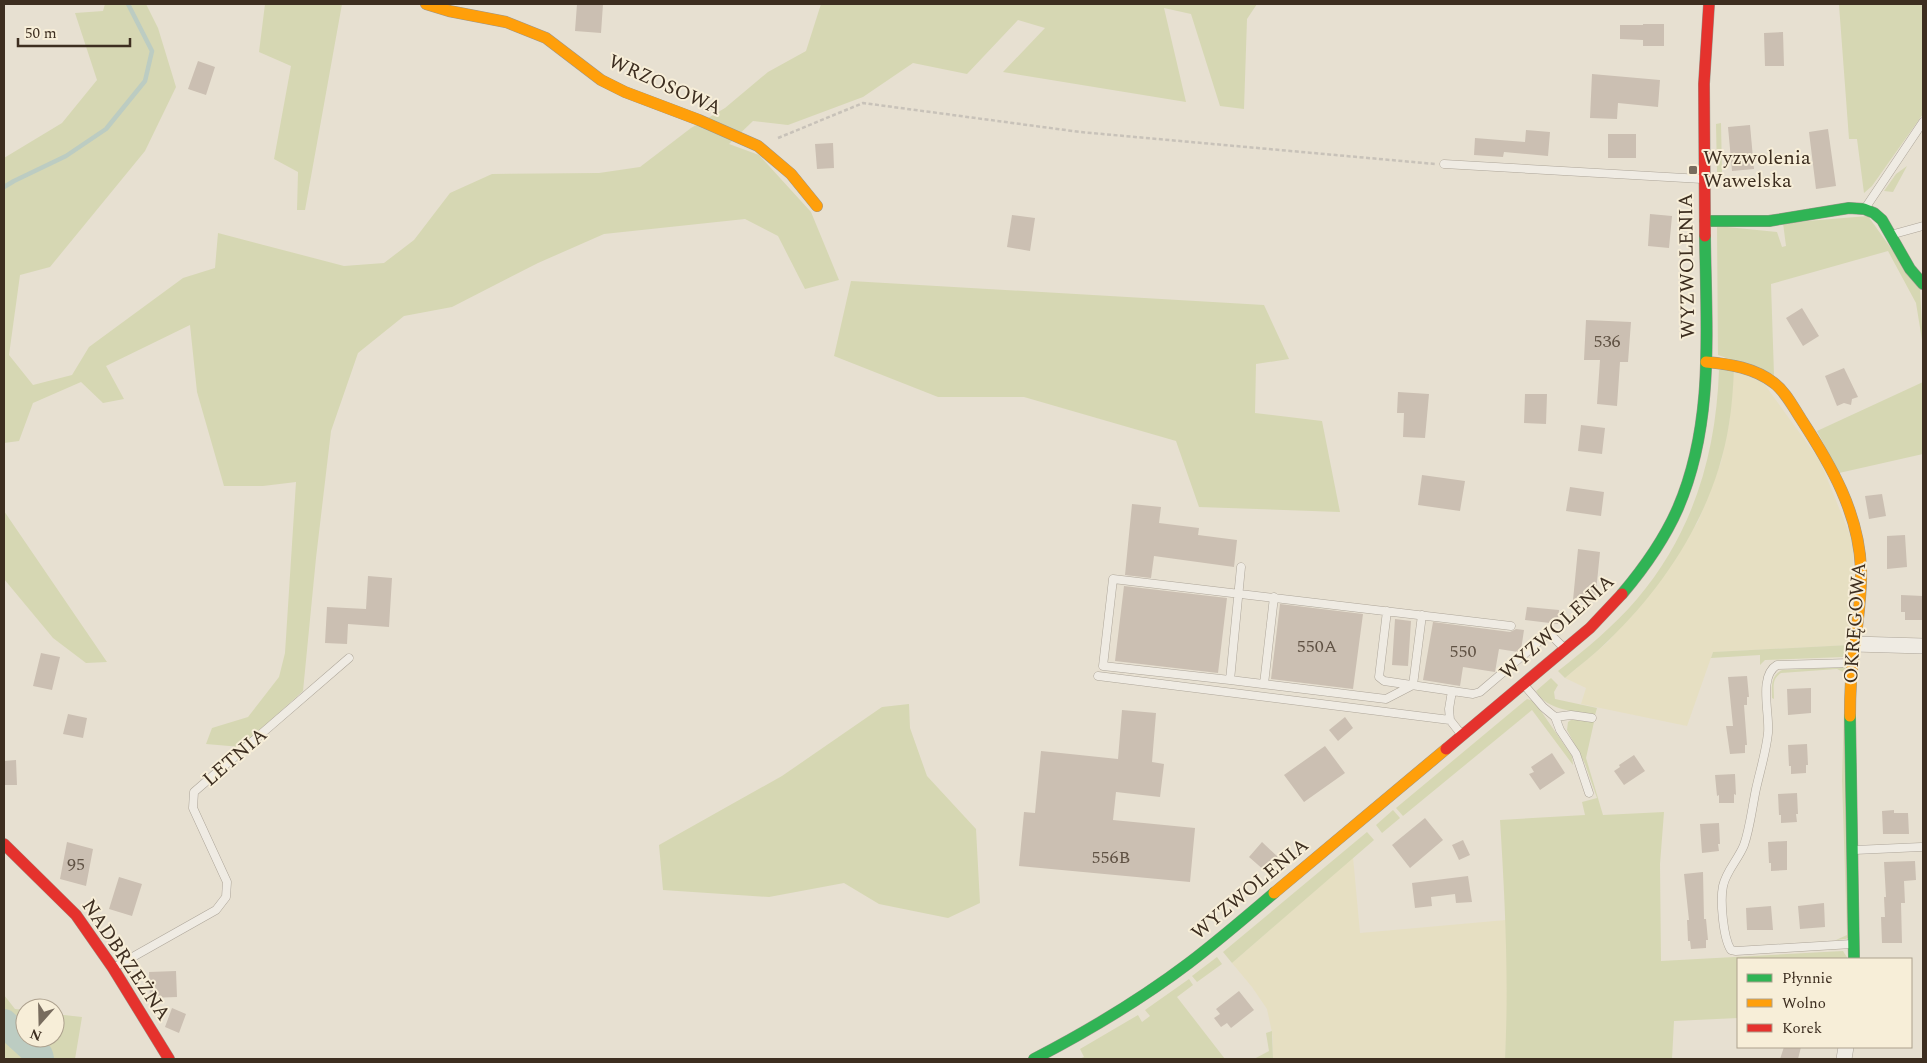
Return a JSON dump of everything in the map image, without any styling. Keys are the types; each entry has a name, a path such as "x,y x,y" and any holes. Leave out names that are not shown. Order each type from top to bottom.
{"street":[{"name":"WRZOSOWA","path":"426,4 449,11 506,22 546,38 601,80 625,92 699,120 758,146 791,174 817,206"},
{"name":"WYZWOLENIA","path":"1034,1059 1079,1036 1123,1010 1188,965 1566,649 1604,615 1628,590 1658,549 1674,519 1686,489 1699,441 1705,399 1704,84 1710,4"},
{"path":"1705,221 1746,222 1787,219 1851,208 1865,208 1875,214 1892,235 1916,276 1923,284"},
{"name":"OKRĘGOWA","path":"1706,362 1746,368 1775,382 1794,409 1833,473 1851,514 1861,557 1849,723 1854,958"},
{"path":"1854,644 1923,646"},
{"name":"NADBRZEŻNA","path":"4,844 76,916 113,968 169,1059"}],"lane":[{"path":"1865,208 1923,122"},
{"path":"1444,164 1704,179"},
{"path":"1892,235 1923,226"},
{"path":"1230,680 1241,567"},
{"path":"1412,685 1386,698 1103,666 1113,579 1511,626"},
{"path":"1264,684 1274,597"},
{"path":"1387,611 1379,677 1384,681 1465,694 1480,692 1549,634 1566,649"},
{"path":"1412,685 1422,615"},
{"name":"LETNIA","path":"113,968 216,910 226,897 227,882 194,808 194,792 349,658"},
{"path":"1852,662 1777,665 1769,671 1766,682 1768,735 1745,840 1738,857 1727,875 1722,899 1726,938 1731,950 1854,944"},
{"path":"1098,676 1450,720"},
{"path":"1524,684 1543,707 1555,717 1560,730 1576,754 1589,793"},
{"path":"1452,692 1449,708 1450,720 1462,736"},
{"path":"1555,717 1571,714 1592,718"},
{"path":"1853,850 1921,847"}],"path":[{"path":"758,146 863,103 1080,132 1444,164"}],"shaded area":[{"path":"1734,370 1762,381 1820,461 1854,545 1849,645 1713,652 1687,726 1581,704 1586,688 1565,678 1609,641 1698,522 1721,462 1729,424"},
{"path":"1353,857 1360,933 1506,920 1508,1007 1505,1059 1273,1059 1273,1037 1267,1009 1232,963"}],"green space":[{"path":"105,4 146,4 158,28 176,87 145,151 50,267 20,275 9,355 33,385 72,375 89,347 183,278 215,268 218,233 344,266 384,263 414,240 450,193 492,174 599,173 640,167 691,128 725,108 768,72 806,51 821,4 1257,4 1247,19 1244,109 1220,106 1191,14 1164,8 1186,102 1003,72 1045,28 1018,20 967,74 913,63 863,97 788,125 753,121 729,144 759,155 811,212 839,280 805,289 778,236 745,219 604,234 538,263 452,307 404,316 358,353 331,431 303,691 241,747 206,744 212,728 248,717 279,677 285,653 296,482 263,486 224,486 197,392 190,325 106,366 124,399 103,403 81,382 33,403 19,441 4,443 4,158 62,123 97,80 75,13 103,11"},
{"path":"265,4 342,4 305,210 297,210 298,172 274,159 291,66 259,52"},
{"path":"1722,4 1923,4 1923,114 1872,186 1864,193 1857,139 1849,139 1839,5"},
{"path":"1721,123 1722,172 1717,172 1716,124"},
{"path":"1907,166 1893,192 1884,191 1896,174"},
{"path":"1868,216 1920,289 1923,346 1916,303 1888,251 1771,284 1774,375 1718,355 1717,226 1777,232 1782,247 1786,246 1783,223"},
{"path":"851,281 1264,305 1289,359 1256,364 1255,413 1322,421 1340,512 1199,507 1176,441 1024,397 938,397 834,356"},
{"path":"1719,370 1734,370 1731,410 1723,455 1701,514 1670,568 1651,593 1609,640 1565,678 1558,671 1619,619 1637,599 1656,574 1687,520 1707,462 1717,402"},
{"path":"1923,382 1923,454 1839,473 1817,431"},
{"path":"4,511 107,662 86,663 53,638 4,579"},
{"path":"1849,645 1843,657 1765,660 1760,665 1760,655 1711,658 1713,652"},
{"path":"1845,667 1847,670 1845,731 1849,937 1836,940 1847,935 1842,780 1845,673 1837,669 1781,673 1774,681 1774,699 1772,698 1772,686 1775,675 1782,670"},
{"path":"1551,678 1558,685 1554,692 1555,699 1597,708 1595,715 1562,709 1547,703 1541,698 1536,691"},
{"path":"1527,699 1534,701 1572,756 1573,765 1532,710 1403,816 1396,808"},
{"path":"909,704 910,728 927,776 976,829 980,903 948,918 879,904 844,883 769,897 663,890 659,845 782,776 882,707"},
{"path":"1581,719 1594,722 1586,758 1603,815 1664,812 1660,864 1661,961 1843,951 1847,958 1737,958 1737,1018 1674,1021 1672,1059 1505,1059 1506,940 1500,820 1585,815 1582,802 1597,798 1585,764 1567,730 1568,722"},
{"path":"1393,810 1400,818 1382,833 1376,825"},
{"path":"1367,832 1374,840 1232,963 1223,952"},
{"path":"1217,957 1222,964 1197,982 1192,976"},
{"path":"1189,979 1193,985 1177,997 1225,1059 1079,1059 1084,1057 1080,1049 1138,1015 1142,1022 1150,1016 1145,1010"},
{"path":"4,995 15,1009 15,1048 65,1048 65,1015 82,1017 75,1059 4,1059"},
{"path":"1272,1031 1273,1059 1254,1059 1269,1051 1266,1033"}],"building":[{"path":"577,4 603,4 601,33 575,31"},
{"path":"1664,24 1664,46 1643,46 1643,40 1620,39 1620,25"},
{"path":"1783,32 1784,66 1765,66 1764,33"},
{"path":"198,61 215,67 206,95 188,89"},
{"path":"1592,74 1660,80 1658,107 1618,103 1617,119 1590,118"},
{"path":"1750,125 1754,169 1732,171 1728,127"},
{"path":"1828,129 1836,186 1816,189 1809,132"},
{"path":"1526,130 1550,132 1548,156 1504,152 1503,157 1474,155 1475,138 1525,142"},
{"path":"1608,134 1636,134 1636,158 1608,158"},
{"path":"833,143 834,168 817,169 815,144"},
{"path":"1650,214 1672,216 1669,248 1648,246"},
{"path":"1012,215 1035,218 1030,251 1007,247"},
{"path":"1802,308 1819,336 1803,346 1786,318"},
{"path":"1586,320 1631,322 1628,362 1620,362 1617,406 1597,404 1600,360 1584,360"},
{"path":"1844,368 1858,397 1852,399 1851,405 1844,403 1837,406 1825,376"},
{"path":"1398,392 1429,394 1425,438 1403,437 1404,413 1397,413"},
{"path":"1525,394 1547,394 1546,424 1524,423"},
{"path":"1581,425 1605,428 1602,454 1578,451"},
{"path":"1422,475 1465,481 1460,511 1418,505"},
{"path":"1570,487 1604,492 1601,516 1566,511"},
{"path":"1882,494 1886,516 1869,519 1865,496"},
{"path":"1132,504 1161,507 1159,523 1199,528 1198,535 1237,540 1234,567 1154,556 1151,578 1125,575"},
{"path":"1905,535 1907,567 1887,569 1887,536"},
{"path":"1578,549 1600,552 1595,602 1573,600"},
{"path":"368,576 392,578 389,627 348,624 347,644 325,643 327,607 366,609"},
{"path":"1124,586 1227,598 1218,673 1115,661"},
{"path":"1901,595 1923,596 1923,620 1905,620 1905,612 1901,612"},
{"path":"1280,604 1363,614 1353,689 1271,679"},
{"path":"1527,607 1559,610 1558,624 1525,620"},
{"path":"1395,619 1411,621 1408,666 1392,665"},
{"path":"1433,622 1510,632 1516,629 1524,630 1521,650 1518,652 1499,649 1495,672 1463,667 1460,686 1423,680"},
{"path":"41,653 60,657 52,690 33,686"},
{"path":"1747,676 1749,697 1747,697 1747,705 1744,705 1747,745 1745,745 1745,753 1730,754 1726,726 1733,726 1728,677"},
{"path":"1811,688 1811,713 1788,715 1787,689"},
{"path":"1122,710 1156,713 1152,762 1164,764 1160,797 1116,792 1113,820 1195,828 1190,882 1019,866 1024,812 1035,813 1041,751 1118,759"},
{"path":"68,714 87,718 83,738 63,734"},
{"path":"1345,717 1353,728 1338,741 1329,730"},
{"path":"1807,744 1808,765 1806,765 1806,773 1791,774 1788,745"},
{"path":"1325,746 1345,773 1304,802 1284,775"},
{"path":"1552,753 1565,773 1540,790 1529,774 1534,772 1531,767"},
{"path":"1634,755 1645,771 1624,785 1614,771 1620,767 1619,765"},
{"path":"16,760 17,785 4,785 4,761"},
{"path":"1735,774 1736,795 1734,794 1734,803 1719,803 1715,775"},
{"path":"1797,793 1797,822 1781,823 1778,794"},
{"path":"1894,810 1894,813 1908,813 1909,834 1883,834 1882,811"},
{"path":"1425,818 1443,840 1410,868 1392,845"},
{"path":"1719,823 1719,851 1702,853 1700,824"},
{"path":"1463,840 1470,855 1459,860 1452,845"},
{"path":"1787,841 1787,870 1771,871 1768,842"},
{"path":"67,842 93,849 86,886 60,879"},
{"path":"1262,842 1278,857 1265,871 1249,857"},
{"path":"1915,861 1916,880 1904,881 1905,903 1901,903 1902,943 1882,943 1881,917 1885,917 1884,897 1886,897 1884,862"},
{"path":"1703,872 1704,919 1706,919 1708,940 1706,940 1706,948 1691,949 1690,941 1688,941 1687,920 1689,920 1684,874"},
{"path":"1468,876 1472,902 1456,903 1455,894 1431,897 1432,906 1415,908 1412,883"},
{"path":"119,877 142,884 132,916 109,909"},
{"path":"1824,903 1825,927 1800,929 1798,906"},
{"path":"1771,906 1773,930 1747,930 1746,908"},
{"path":"176,971 177,997 150,998 149,972"},
{"path":"1239,991 1254,1010 1231,1028 1227,1023 1221,1027 1214,1018 1220,1014 1216,1009"},
{"path":"172,1008 186,1014 179,1033 165,1027"},
{"path":"1784,1048 1801,1048 1798,1059 1780,1059"}],"waterway":[{"path":"4,187 66,156 106,129 145,81 152,51 128,4"},
{"path":"4,1023 39,1055 40,1059"}],"traffic: fast":[{"path":"1705,221 1769,221 1849,208 1864,209 1874,213 1882,220 1910,269 1923,284"},
{"path":"1622,594 1653,553 1672,520 1690,475 1698,442 1706,374 1705,236"},
{"path":"1850,716 1854,958"},
{"path":"1034,1059 1094,1026 1152,990 1200,955 1274,893"}],"traffic: slow":[{"path":"426,4 449,11 506,22 546,38 601,80 625,92 699,120 758,146 791,174 817,206"},
{"path":"1706,362 1750,370 1767,378 1782,391 1823,454 1849,509 1855,528 1861,569 1860,600 1851,676 1850,716"},
{"path":"1274,893 1446,749"}],"traffic: jam":[{"path":"1705,236 1704,84 1709,4"},
{"path":"1446,749 1590,628 1622,594"},
{"path":"4,844 76,915 113,968 169,1059"}],"place":[{"name":"Wyzwolenia Wawelska","path":"1693,170"}]}
